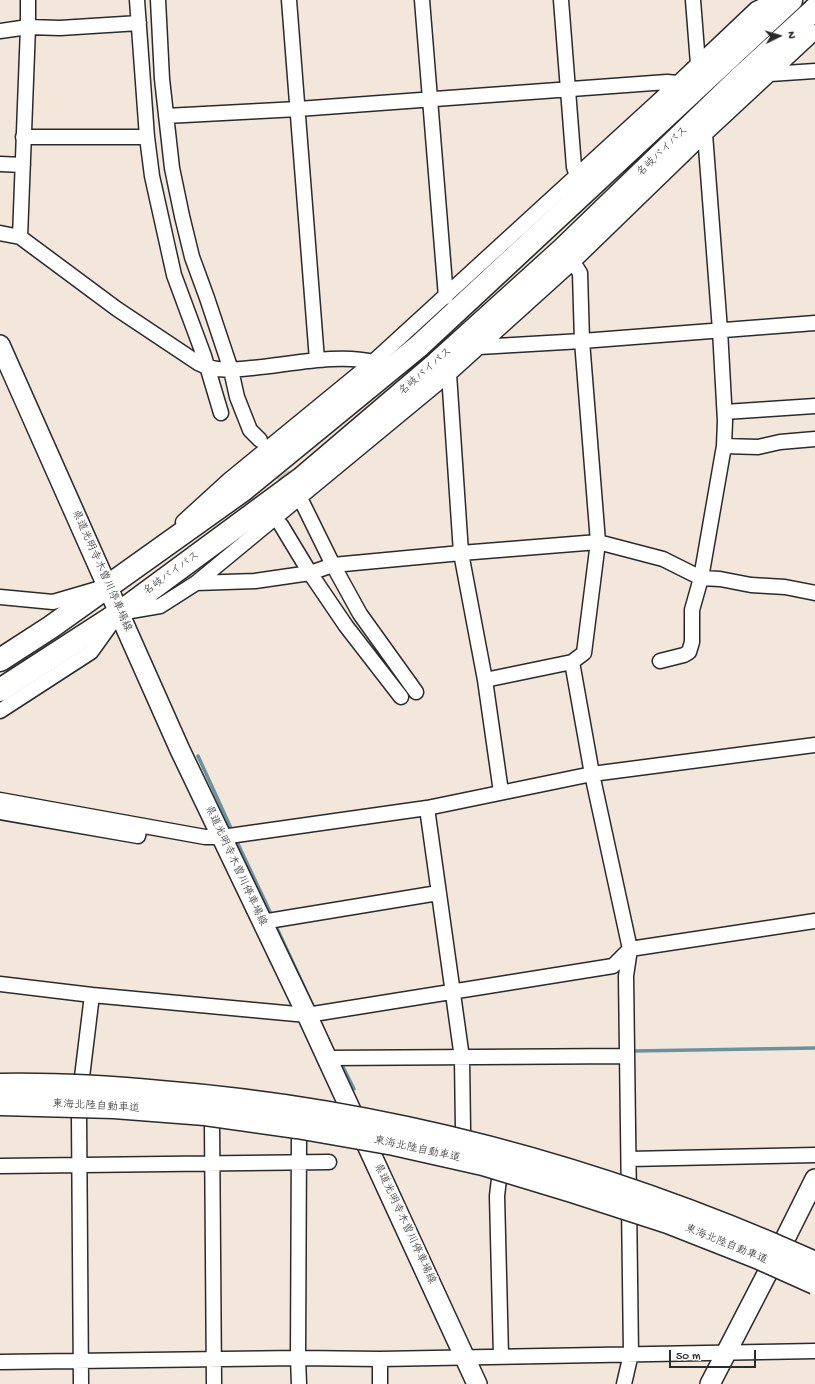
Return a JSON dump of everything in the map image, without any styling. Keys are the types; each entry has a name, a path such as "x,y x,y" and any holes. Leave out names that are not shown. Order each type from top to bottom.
{"highway":[{"name":"名岐バイパス","path":"0,660 51,627 243,490 419,346 791,0"},
{"name":"名岐バイパス","path":"0,690 119,613 302,478 437,363 563,248 736,81 815,9"},
{"name":"東海北陸自動車道","path":"0,1085 113,1088 208,1095 300,1108 392,1124 486,1146 577,1172 674,1205 760,1238 815,1263"},
{"name":"東海北陸自動車道","path":"0,1104 114,1107 205,1114 297,1127 394,1144 483,1164 660,1220 757,1257 815,1283"}],"main road":[{"name":"県道光明寺木曽川停車場線","path":"0,345 180,750 307,1015 477,1384"},
{"path":"710,1384 815,1179"}],"street":[{"path":"20,237 28,0"},
{"path":"137,0 146,137 152,176 174,275 208,368 221,413"},
{"path":"158,0 162,80 172,168 182,216 192,257 231,370 237,397 250,430 260,440"},
{"path":"289,0 317,360"},
{"path":"422,0 446,297"},
{"path":"562,0 574,167 577,176"},
{"path":"693,0 698,64"},
{"path":"135,567 229,480 373,362 446,297 756,9 775,0"},
{"path":"0,31 28,27 60,28 139,23"},
{"path":"0,711 91,652 119,613 160,606 196,583 449,374 573,262 705,134 815,32"},
{"path":"770,74 815,71"},
{"path":"166,116 298,109 667,82 678,83"},
{"path":"660,660 684,655 689,652 692,642 692,610 701,578 724,446 726,421 705,134"},
{"path":"23,137 146,137"},
{"path":"0,164 23,165"},
{"path":"0,233 20,237 118,309 198,363 208,368 231,370 317,360 362,359 373,362"},
{"path":"485,680 572,662 584,653 598,542 582,341 580,273 573,262"},
{"path":"479,348 815,323"},
{"path":"449,374 461,553 485,680 501,792"},
{"path":"725,412 815,406"},
{"path":"724,446 758,447 780,442 815,439"},
{"path":"302,502 333,565 360,614 416,692"},
{"path":"281,525 310,573 346,626 401,697"},
{"path":"196,583 255,581 310,573 333,565 598,542 663,559 701,578 751,585 786,587 815,593"},
{"path":"0,596 53,602 108,586"},
{"path":"572,662 592,774 630,949 626,976 631,1354 624,1384"},
{"path":"0,800 205,837 222,837 426,808 592,774 815,745"},
{"path":"426,808 462,1058 463,1130"},
{"path":"0,812 138,836 140,826"},
{"path":"262,922 438,893"},
{"path":"0,984 92,995 307,1015 614,966 630,949 815,921"},
{"path":"81,1384 79,1116 92,995"},
{"path":"327,1058 627,1056"},
{"path":"212,1124 211,1163 214,1384"},
{"path":"299,1137 299,1384"},
{"path":"629,1159 815,1155"},
{"path":"0,1166 329,1162"},
{"path":"499,1179 497,1196 501,1356"},
{"path":"0,1362 298,1358 380,1359 815,1351"},
{"path":"380,1359 380,1384"}],"waterway":[{"path":"198,756 230,826"},
{"path":"238,844 271,914"},
{"path":"275,924 313,1006"},
{"path":"633,1051 815,1048"},
{"path":"340,1061 354,1089"}],"tunnel":[{"path":"271,457 296,493"}]}
